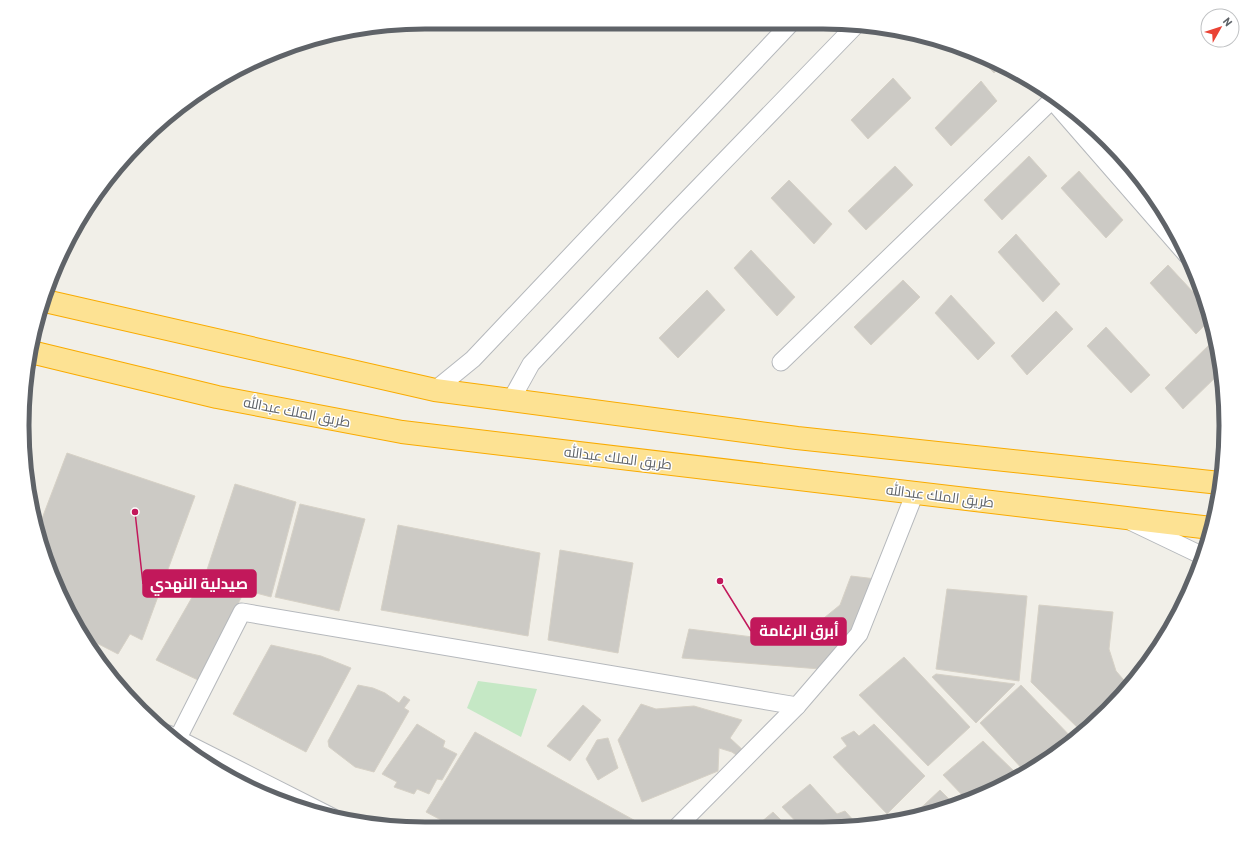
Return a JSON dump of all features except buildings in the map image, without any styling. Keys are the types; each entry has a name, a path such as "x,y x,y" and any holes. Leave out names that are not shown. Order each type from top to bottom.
{"highway":[{"path":"49,302 435,390 797,438 1215,482"},
{"name":"طريق الملك عبدالله","path":"36,353 217,397 402,432 915,492 1124,519 1205,527"}],"street":[{"path":"435,390 472,359 785,29"},
{"path":"511,400 531,364 670,217 851,30"},
{"path":"781,362 1051,101"},
{"path":"1062,110 1171,236"},
{"path":"682,822 797,706 859,634 915,492"},
{"path":"1124,519 1198,554"},
{"path":"175,733 242,612 797,706"},
{"path":"192,746 304,803"}],"green space":[{"path":"478,681 537,689 521,737 467,708"}],"place":[{"name":"صيدلية النهدي","path":"135,512"},
{"name":"أبرق الرغامة","path":"720,581"}]}
